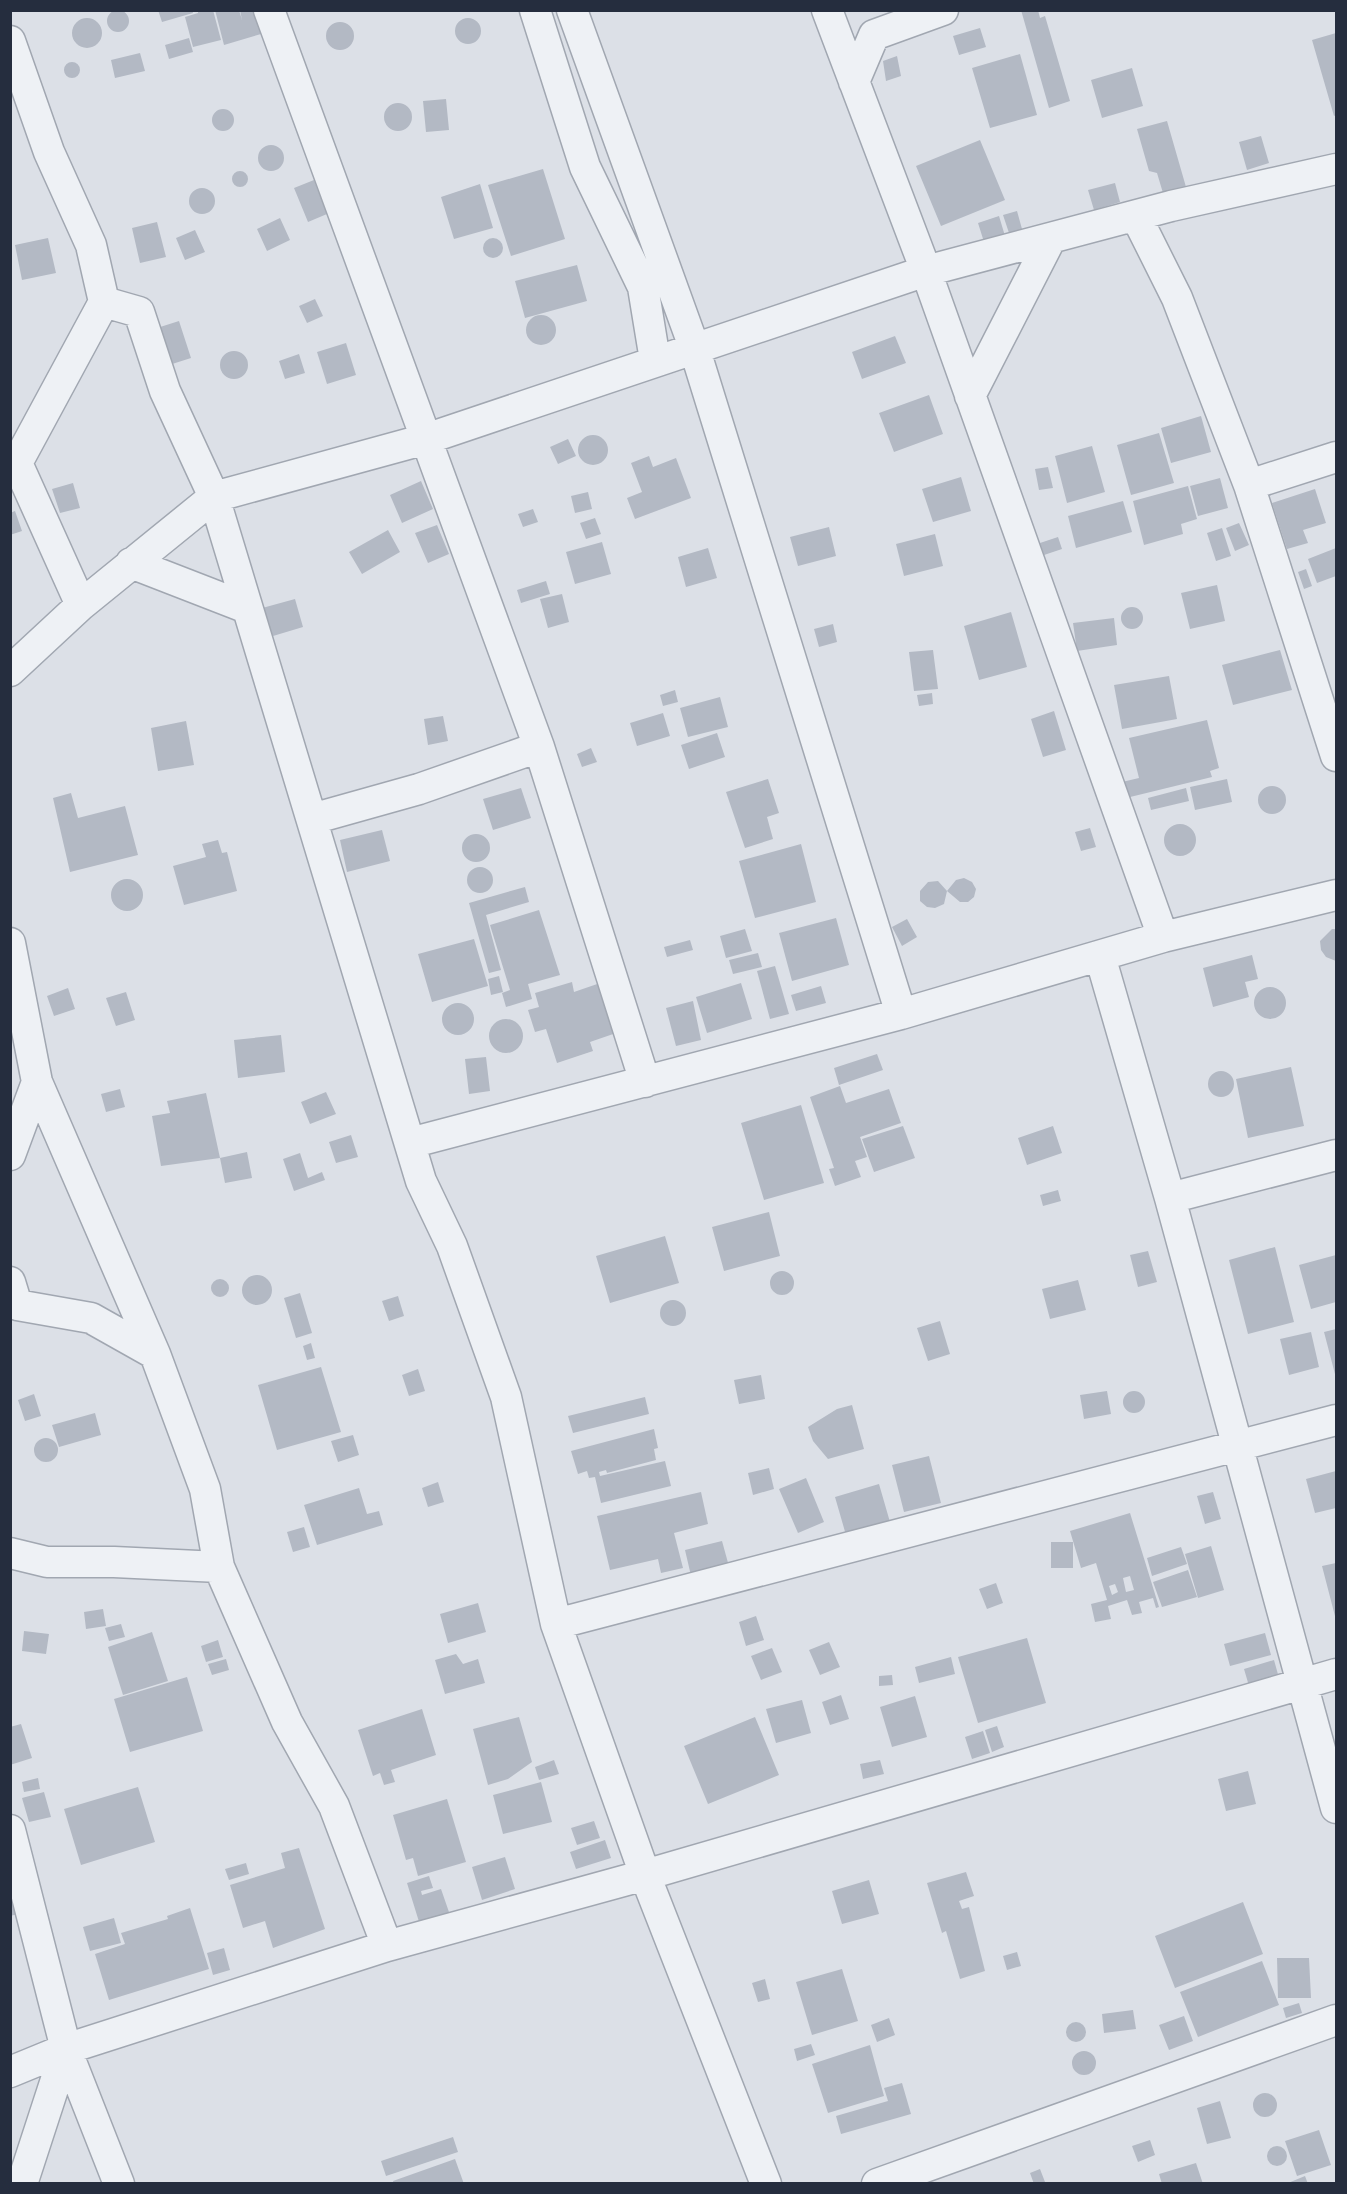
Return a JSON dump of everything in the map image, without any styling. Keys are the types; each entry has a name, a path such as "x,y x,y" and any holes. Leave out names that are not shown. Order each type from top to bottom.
{"street":[{"path":"269,10 539,747 645,1082"},
{"path":"535,10 585,167 643,287 655,360"},
{"path":"572,10 694,347 901,1014"},
{"path":"827,10 926,271 1163,937"},
{"path":"854,82 874,35 943,10"},
{"path":"10,41 49,152 91,245 104,302 13,462 81,605"},
{"path":"10,671 81,605 214,497 426,439 655,360 926,271 1136,216 1336,169"},
{"path":"1136,216 1177,298 1249,485 1336,756"},
{"path":"970,396 1051,238"},
{"path":"104,302 139,312 165,391 214,497 421,1181 452,1246 506,1397 556,1624 645,1875 766,2184"},
{"path":"1249,485 1336,457"},
{"path":"131,563 247,608"},
{"path":"312,819 419,789 539,747"},
{"path":"410,1143 901,1014 1163,937 1336,895"},
{"path":"10,943 37,1082 155,1354 205,1489 219,1567 287,1722 334,1806 387,1946"},
{"path":"1100,956 1170,1198 1300,1684 1336,1808"},
{"path":"10,1155 37,1082"},
{"path":"1170,1198 1336,1155"},
{"path":"13,1298 91,1318 155,1354"},
{"path":"556,1624 1238,1448 1336,1420"},
{"path":"10,1553 47,1562 114,1562 219,1567"},
{"path":"10,2072 66,2049 387,1946 645,1875 1336,1674"},
{"path":"10,1830 66,2049 119,2184"},
{"path":"878,2184 1336,2020"},
{"path":"22,2184 66,2049"}],"building":[{"path":"114,10 122,10 129,17 129,25 122,32 114,32 107,25 107,17"},
{"path":"158,10 192,10 193,13 162,22"},
{"path":"198,10 213,10 221,40 193,47 185,17 198,13"},
{"path":"215,10 239,10 242,20 240,10 257,10 256,16 261,34 224,45"},
{"path":"1021,10 1038,10 1040,18 1045,16 1070,101 1049,108"},
{"path":"87,18 98,22 102,33 98,44 87,48 76,44 72,33 76,22"},
{"path":"468,18 477,22 481,31 477,40 468,44 459,40 455,31 459,22"},
{"path":"340,22 350,26 354,36 350,46 340,50 330,46 326,36 330,26"},
{"path":"980,28 986,47 959,55 953,36"},
{"path":"1336,33 1336,115 1334,116 1312,40"},
{"path":"189,38 193,52 169,59 165,45"},
{"path":"140,53 145,71 115,78 111,60"},
{"path":"1020,54 1037,115 990,128 972,68"},
{"path":"897,56 901,76 886,81 883,61"},
{"path":"72,62 78,64 80,70 78,76 72,78 66,76 64,70 66,64"},
{"path":"1132,68 1143,106 1102,118 1091,80"},
{"path":"446,99 449,130 426,132 423,101"},
{"path":"398,103 408,107 412,117 408,127 398,131 388,127 384,117 388,107"},
{"path":"223,109 231,112 234,120 231,128 223,131 215,128 212,120 215,112"},
{"path":"1167,121 1186,187 1163,193 1157,173 1149,171 1137,129"},
{"path":"1261,136 1269,163 1247,170 1239,142"},
{"path":"980,140 1005,200 941,226 916,166"},
{"path":"271,145 280,149 284,158 280,167 271,171 262,167 258,158 262,149"},
{"path":"543,169 565,239 511,256 488,185"},
{"path":"237,171 243,171 248,179 246,185 237,187 232,182 232,176"},
{"path":"314,180 327,214 308,222 294,188"},
{"path":"1115,183 1120,202 1094,210 1088,190"},
{"path":"480,184 493,228 454,239 441,197"},
{"path":"202,188 211,192 215,201 211,210 202,214 193,210 189,201 193,192"},
{"path":"1017,211 1022,229 1009,233 1003,215"},
{"path":"999,216 1005,236 984,242 978,223"},
{"path":"280,218 290,240 267,251 257,229"},
{"path":"157,222 166,257 140,263 132,228"},
{"path":"195,230 205,252 185,260 176,238"},
{"path":"48,238 56,273 22,280 15,245"},
{"path":"493,238 500,241 503,248 500,255 493,258 486,255 483,248 486,241"},
{"path":"577,265 587,301 525,318 515,281"},
{"path":"315,299 323,316 307,323 299,306"},
{"path":"541,315 552,319 556,330 552,341 541,345 530,341 526,330 530,319"},
{"path":"179,321 191,358 169,365 157,328"},
{"path":"895,336 906,363 862,379 852,352"},
{"path":"346,343 356,375 327,384 317,352"},
{"path":"234,351 244,355 248,365 244,375 234,379 224,375 220,365 224,355"},
{"path":"299,354 305,373 285,379 279,361"},
{"path":"929,395 943,434 894,452 879,413"},
{"path":"1201,416 1211,452 1171,463 1161,428"},
{"path":"1159,433 1174,483 1131,495 1117,445"},
{"path":"593,435 604,439 608,450 604,461 593,465 582,461 578,450 582,439"},
{"path":"568,439 576,456 558,464 550,447"},
{"path":"1092,446 1105,492 1067,503 1055,456"},
{"path":"649,456 653,467 676,458 691,498 635,519 627,498 642,492 631,463"},
{"path":"1048,467 1053,488 1039,490 1035,469"},
{"path":"961,477 971,511 933,522 922,489"},
{"path":"1220,478 1228,508 1198,516 1190,486"},
{"path":"421,481 433,509 402,523 390,495"},
{"path":"73,483 80,508 60,513 52,489"},
{"path":"1188,486 1197,519 1181,524 1183,534 1144,545 1133,501"},
{"path":"1315,489 1326,523 1303,530 1308,543 1287,549 1272,503"},
{"path":"588,492 592,509 575,513 571,496"},
{"path":"1123,501 1132,532 1076,548 1068,516"},
{"path":"533,509 538,522 523,527 518,514"},
{"path":"15,511 22,531 10,535 10,513"},
{"path":"595,518 601,534 586,539 580,523"},
{"path":"1239,523 1249,545 1235,551 1226,528"},
{"path":"437,525 449,554 428,563 415,533"},
{"path":"829,527 836,556 798,566 790,537"},
{"path":"1222,528 1231,556 1216,561 1207,533"},
{"path":"388,530 400,552 362,574 349,552"},
{"path":"935,534 943,566 904,576 896,544"},
{"path":"1058,537 1062,549 1044,555 1040,543"},
{"path":"602,542 611,574 575,584 566,552"},
{"path":"708,548 717,578 686,587 678,557"},
{"path":"1336,548 1336,576 1317,583 1308,559"},
{"path":"1306,569 1312,586 1304,589 1298,572"},
{"path":"546,581 550,594 521,603 517,590"},
{"path":"1217,585 1225,621 1190,629 1181,593"},
{"path":"562,594 569,622 548,628 540,599"},
{"path":"295,599 303,627 263,639 255,610"},
{"path":"1132,607 1140,610 1143,618 1140,626 1132,629 1124,626 1121,618 1124,610"},
{"path":"1011,612 1027,667 979,680 964,626"},
{"path":"1114,618 1117,645 1077,651 1073,623"},
{"path":"833,624 837,642 819,647 814,629"},
{"path":"933,650 938,689 914,691 909,652"},
{"path":"1280,650 1292,690 1233,705 1222,665"},
{"path":"1169,676 1177,719 1122,729 1114,685"},
{"path":"675,690 678,702 663,706 660,695"},
{"path":"932,693 933,704 919,706 917,695"},
{"path":"720,697 728,727 688,737 680,708"},
{"path":"1054,711 1066,750 1043,757 1031,719"},
{"path":"663,713 670,736 637,746 630,723"},
{"path":"443,716 448,741 428,745 424,719"},
{"path":"1207,720 1219,768 1210,771 1212,777 1126,798 1122,782 1139,778 1129,738"},
{"path":"186,721 194,765 158,771 151,728"},
{"path":"717,733 725,757 689,769 681,745"},
{"path":"591,748 597,762 582,767 577,754"},
{"path":"768,779 779,813 767,817 773,839 745,848 726,792"},
{"path":"1227,779 1232,802 1195,810 1190,787"},
{"path":"1272,786 1282,790 1286,800 1282,810 1272,814 1262,810 1258,800 1262,790"},
{"path":"521,788 531,818 493,830 483,799"},
{"path":"1186,788 1189,801 1151,810 1148,798"},
{"path":"71,793 78,818 125,806 138,855 70,872 53,798"},
{"path":"1180,824 1191,829 1196,840 1191,851 1180,856 1169,851 1164,840 1169,829"},
{"path":"1090,828 1096,847 1081,851 1075,832"},
{"path":"382,830 390,861 347,872 340,840"},
{"path":"476,834 486,838 490,848 486,858 476,862 466,858 462,848 466,838"},
{"path":"218,840 222,853 227,852 237,891 184,905 173,866 206,857 202,844"},
{"path":"801,844 816,902 755,918 739,861"},
{"path":"480,867 489,871 493,880 489,889 480,893 471,889 467,880 471,871"},
{"path":"964,878 972,882 976,889 974,897 968,902 960,902 947,891 956,880"},
{"path":"127,879 138,884 143,895 138,906 127,911 116,906 111,895 116,884"},
{"path":"938,881 947,891 944,904 935,908 927,907 920,901 920,891 928,882"},
{"path":"525,887 529,902 486,915 501,970 489,973 469,903"},
{"path":"539,910 560,975 528,984 532,999 506,1007 502,993 510,990 490,925"},
{"path":"836,918 849,965 792,981 779,933"},
{"path":"907,919 917,937 902,946 892,927"},
{"path":"745,929 752,951 726,958 720,936"},
{"path":"1332,929 1336,929 1336,961 1326,957 1321,950 1320,941"},
{"path":"474,939 488,986 432,1002 418,954"},
{"path":"690,940 693,950 667,957 664,947"},
{"path":"758,953 762,967 733,974 729,960"},
{"path":"1252,955 1258,979 1245,982 1249,997 1213,1007 1203,968"},
{"path":"775,966 789,1014 770,1019 757,971"},
{"path":"499,976 503,992 491,995 488,979"},
{"path":"572,982 574,992 603,982 619,1032 590,1042 593,1051 557,1063 546,1029 535,1032 528,1010 539,1007 535,993"},
{"path":"741,983 752,1019 707,1033 696,997"},
{"path":"821,986 826,1003 796,1011 791,995"},
{"path":"1270,987 1281,992 1286,1003 1281,1014 1270,1019 1259,1014 1254,1003 1259,992"},
{"path":"68,988 75,1009 54,1016 47,996"},
{"path":"126,992 135,1020 116,1026 106,998"},
{"path":"693,1001 701,1040 676,1046 666,1008"},
{"path":"458,1003 470,1007 474,1019 470,1031 458,1035 446,1031 442,1019 446,1007"},
{"path":"506,1019 518,1024 523,1036 518,1048 506,1053 494,1048 489,1036 494,1024"},
{"path":"281,1035 285,1072 238,1078 234,1040"},
{"path":"877,1054 883,1070 839,1085 834,1068"},
{"path":"486,1057 490,1091 469,1094 465,1059"},
{"path":"1291,1067 1304,1126 1248,1138 1236,1079"},
{"path":"1221,1071 1230,1075 1234,1084 1230,1093 1221,1097 1212,1093 1208,1084 1212,1075"},
{"path":"840,1086 846,1103 889,1089 901,1123 860,1137 867,1157 855,1161 861,1177 835,1186 829,1169 834,1168 810,1097"},
{"path":"120,1089 125,1107 106,1112 101,1094"},
{"path":"326,1092 336,1114 310,1124 301,1102"},
{"path":"206,1093 220,1158 161,1166 152,1116 170,1113 167,1101"},
{"path":"801,1105 824,1183 764,1200 741,1123"},
{"path":"903,1126 915,1158 874,1172 862,1139"},
{"path":"1053,1126 1062,1153 1027,1165 1018,1138"},
{"path":"351,1135 358,1157 336,1163 329,1142"},
{"path":"247,1152 252,1178 225,1183 220,1158"},
{"path":"300,1153 308,1178 322,1172 325,1180 294,1191 283,1159"},
{"path":"1058,1190 1061,1201 1043,1206 1040,1195"},
{"path":"769,1212 780,1256 724,1271 712,1227"},
{"path":"665,1236 679,1283 610,1303 596,1256"},
{"path":"1275,1247 1294,1322 1248,1334 1229,1260"},
{"path":"1148,1251 1157,1282 1138,1287 1130,1255"},
{"path":"1336,1255 1336,1302 1311,1309 1299,1265"},
{"path":"782,1271 791,1274 794,1283 791,1292 782,1295 773,1292 770,1283 773,1274"},
{"path":"257,1275 268,1279 272,1290 268,1301 257,1305 246,1301 242,1290 246,1279"},
{"path":"216,1279 224,1279 229,1284 227,1295 216,1297 211,1292 211,1284"},
{"path":"1078,1280 1086,1310 1050,1319 1042,1289"},
{"path":"300,1293 312,1333 296,1338 284,1298"},
{"path":"398,1296 404,1316 389,1321 382,1301"},
{"path":"673,1300 682,1304 686,1313 682,1322 673,1326 664,1322 660,1313 664,1304"},
{"path":"940,1321 950,1354 928,1361 917,1328"},
{"path":"1336,1329 1336,1378 1324,1332"},
{"path":"1311,1332 1319,1367 1289,1375 1280,1339"},
{"path":"311,1343 315,1358 307,1360 303,1346"},
{"path":"321,1367 341,1432 277,1450 258,1385"},
{"path":"418,1369 425,1391 409,1396 402,1375"},
{"path":"761,1375 765,1399 739,1404 734,1380"},
{"path":"1107,1391 1111,1414 1084,1419 1080,1395"},
{"path":"1130,1391 1138,1391 1145,1398 1145,1406 1138,1413 1130,1413 1123,1406 1123,1398"},
{"path":"34,1394 41,1416 25,1421 18,1400"},
{"path":"645,1397 649,1414 573,1433 568,1416"},
{"path":"852,1405 864,1449 828,1459 813,1441 808,1427 837,1409"},
{"path":"95,1413 101,1435 59,1447 52,1425"},
{"path":"654,1429 658,1448 654,1449 656,1460 607,1473 606,1470 599,1472 600,1476 665,1461 671,1486 601,1503 595,1477 589,1478 587,1471 578,1474 571,1451"},
{"path":"353,1435 359,1455 338,1462 331,1441"},
{"path":"46,1438 55,1441 58,1450 55,1459 46,1462 37,1459 34,1450 37,1441"},
{"path":"929,1456 941,1503 904,1512 892,1465"},
{"path":"769,1468 774,1489 753,1495 748,1473"},
{"path":"1336,1471 1336,1508 1315,1513 1306,1479"},
{"path":"806,1478 824,1522 798,1533 779,1489"},
{"path":"438,1482 444,1502 428,1507 422,1488"},
{"path":"879,1484 892,1529 848,1542 835,1497"},
{"path":"359,1488 367,1514 379,1511 383,1525 317,1545 304,1505"},
{"path":"701,1492 708,1524 674,1533 683,1568 661,1573 658,1559 610,1570 597,1516"},
{"path":"1213,1492 1221,1519 1205,1524 1197,1496"},
{"path":"1130,1513 1159,1607 1156,1608 1153,1598 1139,1602 1142,1613 1132,1615 1127,1600 1108,1606 1111,1619 1095,1622 1091,1604 1107,1600 1096,1563 1081,1568 1070,1531","holes":["1130,1576 1134,1590 1126,1592 1123,1578","1115,1584 1118,1592 1112,1595 1109,1586"]},
{"path":"304,1527 310,1547 293,1552 287,1532"},
{"path":"722,1541 730,1570 692,1580 685,1550"},
{"path":"1051,1542 1073,1542 1073,1568 1051,1568"},
{"path":"1211,1546 1224,1590 1198,1598 1185,1554"},
{"path":"1181,1547 1187,1564 1152,1576 1147,1558"},
{"path":"1336,1563 1336,1620 1322,1566"},
{"path":"1188,1570 1197,1597 1162,1607 1153,1582"},
{"path":"996,1583 1003,1603 987,1609 979,1589"},
{"path":"478,1603 486,1632 448,1643 440,1614"},
{"path":"103,1609 106,1626 86,1629 84,1612"},
{"path":"756,1616 764,1640 746,1646 739,1622"},
{"path":"121,1624 125,1637 109,1641 105,1628"},
{"path":"24,1631 49,1634 46,1654 22,1651"},
{"path":"152,1632 168,1681 123,1695 108,1647"},
{"path":"1265,1633 1271,1655 1230,1666 1224,1644"},
{"path":"1027,1638 1046,1703 978,1723 958,1657"},
{"path":"218,1640 223,1657 206,1662 201,1646"},
{"path":"829,1642 840,1667 820,1675 809,1650"},
{"path":"772,1648 782,1672 761,1680 751,1656"},
{"path":"456,1654 463,1664 478,1659 485,1683 445,1694 435,1660"},
{"path":"951,1657 955,1674 919,1683 915,1667"},
{"path":"226,1659 229,1670 212,1675 208,1664"},
{"path":"1274,1660 1279,1678 1249,1686 1244,1669"},
{"path":"892,1675 893,1685 879,1686 879,1676"},
{"path":"187,1677 203,1731 130,1752 114,1699"},
{"path":"841,1695 849,1719 830,1725 822,1702"},
{"path":"915,1696 927,1737 892,1747 880,1707"},
{"path":"802,1700 811,1733 776,1743 766,1709"},
{"path":"422,1709 436,1755 391,1770 395,1782 384,1785 380,1773 373,1776 358,1730"},
{"path":"519,1717 532,1762 508,1779 488,1785 473,1729"},
{"path":"755,1717 779,1775 708,1804 684,1746"},
{"path":"21,1724 32,1758 10,1765 10,1727"},
{"path":"997,1726 1004,1747 992,1752 985,1730"},
{"path":"983,1731 990,1753 972,1759 965,1737"},
{"path":"554,1760 559,1774 539,1780 535,1767"},
{"path":"880,1760 884,1774 863,1779 860,1764"},
{"path":"1248,1771 1256,1804 1226,1811 1218,1779"},
{"path":"38,1778 40,1789 24,1792 22,1782"},
{"path":"541,1782 552,1822 503,1834 493,1795"},
{"path":"138,1787 155,1842 81,1865 64,1809"},
{"path":"44,1792 51,1817 29,1822 22,1798"},
{"path":"447,1799 466,1862 418,1876 413,1858 406,1860 393,1815"},
{"path":"594,1821 600,1838 577,1845 571,1828"},
{"path":"605,1840 611,1858 576,1869 570,1852"},
{"path":"299,1848 325,1929 273,1948 265,1921 243,1928 230,1885 285,1868 281,1853"},
{"path":"505,1857 515,1889 482,1900 472,1867"},
{"path":"246,1863 249,1874 229,1880 225,1869"},
{"path":"966,1872 974,1896 959,1901 962,1909 969,1907 985,1971 960,1979 946,1931 942,1933 927,1883"},
{"path":"429,1876 433,1888 421,1891 422,1895 441,1889 450,1915 420,1925 407,1883"},
{"path":"869,1880 879,1914 842,1924 832,1891"},
{"path":"10,1886 18,1914 10,1916"},
{"path":"1243,1902 1263,1954 1175,1988 1155,1936"},
{"path":"190,1908 209,1969 109,2000 95,1954 125,1944 121,1933 168,1919 167,1916"},
{"path":"114,1918 121,1943 90,1951 83,1927"},
{"path":"224,1948 230,1970 213,1975 207,1953"},
{"path":"1017,1952 1021,1966 1007,1970 1003,1956"},
{"path":"1277,1958 1309,1958 1311,1998 1278,1998"},
{"path":"1262,1961 1279,2005 1198,2037 1180,1992"},
{"path":"842,1969 858,2021 812,2035 796,1982"},
{"path":"765,1979 770,1999 758,2002 752,1983"},
{"path":"1299,2003 1302,2013 1286,2018 1283,2008"},
{"path":"1133,2010 1136,2029 1104,2033 1102,2014"},
{"path":"1184,2016 1193,2041 1169,2050 1159,2025"},
{"path":"889,2018 895,2035 877,2042 871,2025"},
{"path":"1076,2022 1083,2025 1086,2032 1083,2039 1076,2042 1069,2039 1066,2032 1069,2025"},
{"path":"811,2044 815,2055 797,2061 794,2049"},
{"path":"870,2045 884,2096 828,2113 812,2064"},
{"path":"1084,2051 1089,2052 1095,2058 1095,2068 1089,2074 1084,2075 1079,2074 1073,2068 1072,2063 1073,2058 1079,2052"},
{"path":"902,2083 911,2114 841,2134 836,2116 888,2101 884,2088"},
{"path":"1265,2093 1270,2094 1276,2100 1276,2110 1270,2116 1265,2117 1260,2116 1254,2110 1253,2105 1254,2100 1260,2094"},
{"path":"1220,2101 1231,2138 1207,2144 1197,2108"},
{"path":"1319,2130 1331,2165 1297,2176 1285,2141"},
{"path":"453,2137 458,2152 386,2176 381,2161"},
{"path":"1150,2140 1155,2155 1138,2162 1132,2146"},
{"path":"1273,2146 1281,2146 1287,2152 1287,2160 1281,2166 1273,2166 1267,2160 1267,2152"},
{"path":"455,2159 464,2184 394,2184 393,2181"},
{"path":"1196,2163 1203,2184 1162,2184 1159,2174"},
{"path":"1040,2169 1045,2182 1034,2184 1030,2173"},
{"path":"1305,2176 1308,2184 1288,2184 1288,2183"}]}
